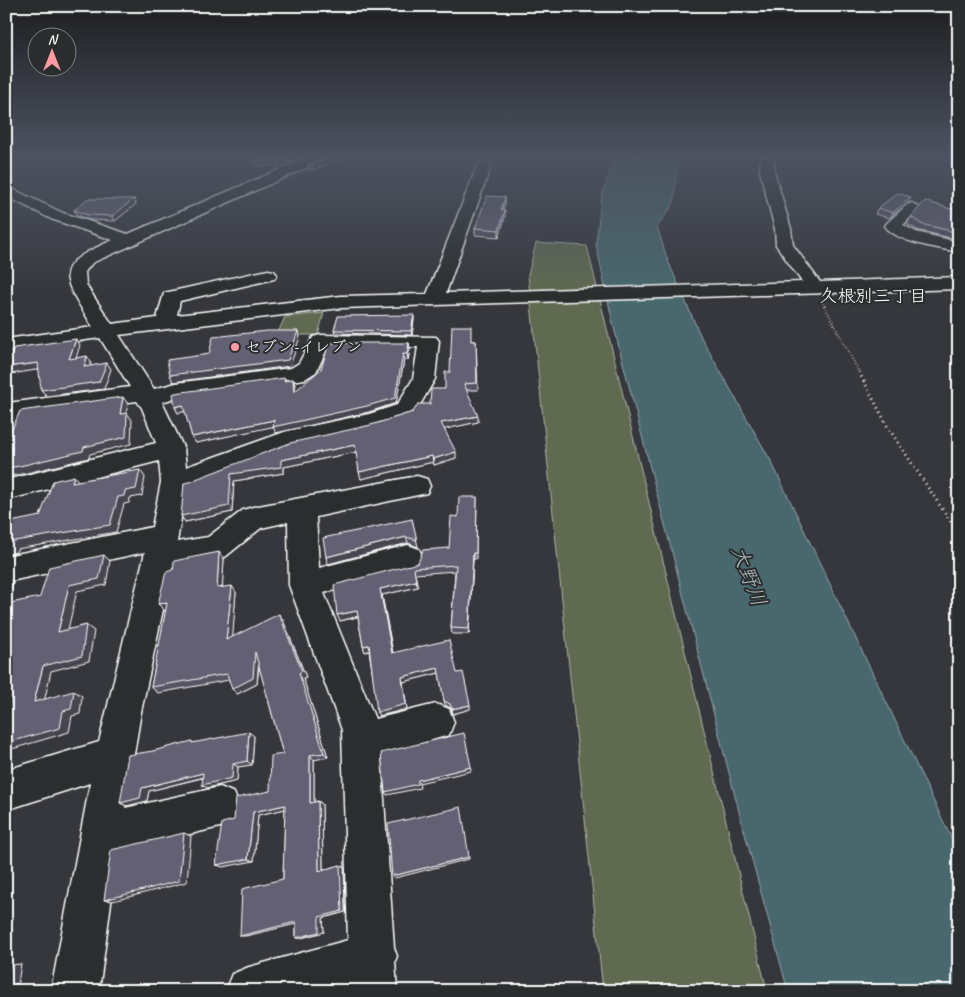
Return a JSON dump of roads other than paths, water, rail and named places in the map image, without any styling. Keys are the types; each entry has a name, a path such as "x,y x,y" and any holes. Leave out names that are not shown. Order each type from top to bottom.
{"street":[{"path":"32,204 56,216 128,239"},
{"path":"75,991 115,756 162,546 174,482 171,449 154,408 77,285 74,273 77,267 90,256 210,204"},
{"path":"435,298 470,204"},
{"path":"776,204 784,229 784,245 806,288"},
{"path":"912,208 893,226 911,236 959,247"},
{"path":"166,322 171,297 268,275"},
{"path":"6,345 166,322 323,304 435,298 959,284"},
{"path":"6,434 16,410 146,396 176,390 297,374 308,367 320,341 429,341 424,379 405,411 372,422 287,440 174,482"},
{"path":"6,490 171,449"},
{"path":"6,569 162,546 215,548 254,518 417,486"},
{"path":"249,991 374,973 361,730 305,585 302,509"},
{"path":"305,585 408,558"},
{"path":"362,741 436,722"},
{"path":"6,790 115,756"},
{"path":"101,834 220,806"}],"water":[{"name":"大野川","path":"600,204 674,204 657,227 668,261 701,337 772,463 959,854 959,991 788,991 742,823 613,324 596,244"}],"place":[{"name":"セブン-イレブン","path":"235,347"}],"district":[{"name":"久根別三丁目","path":"873,296"}]}
